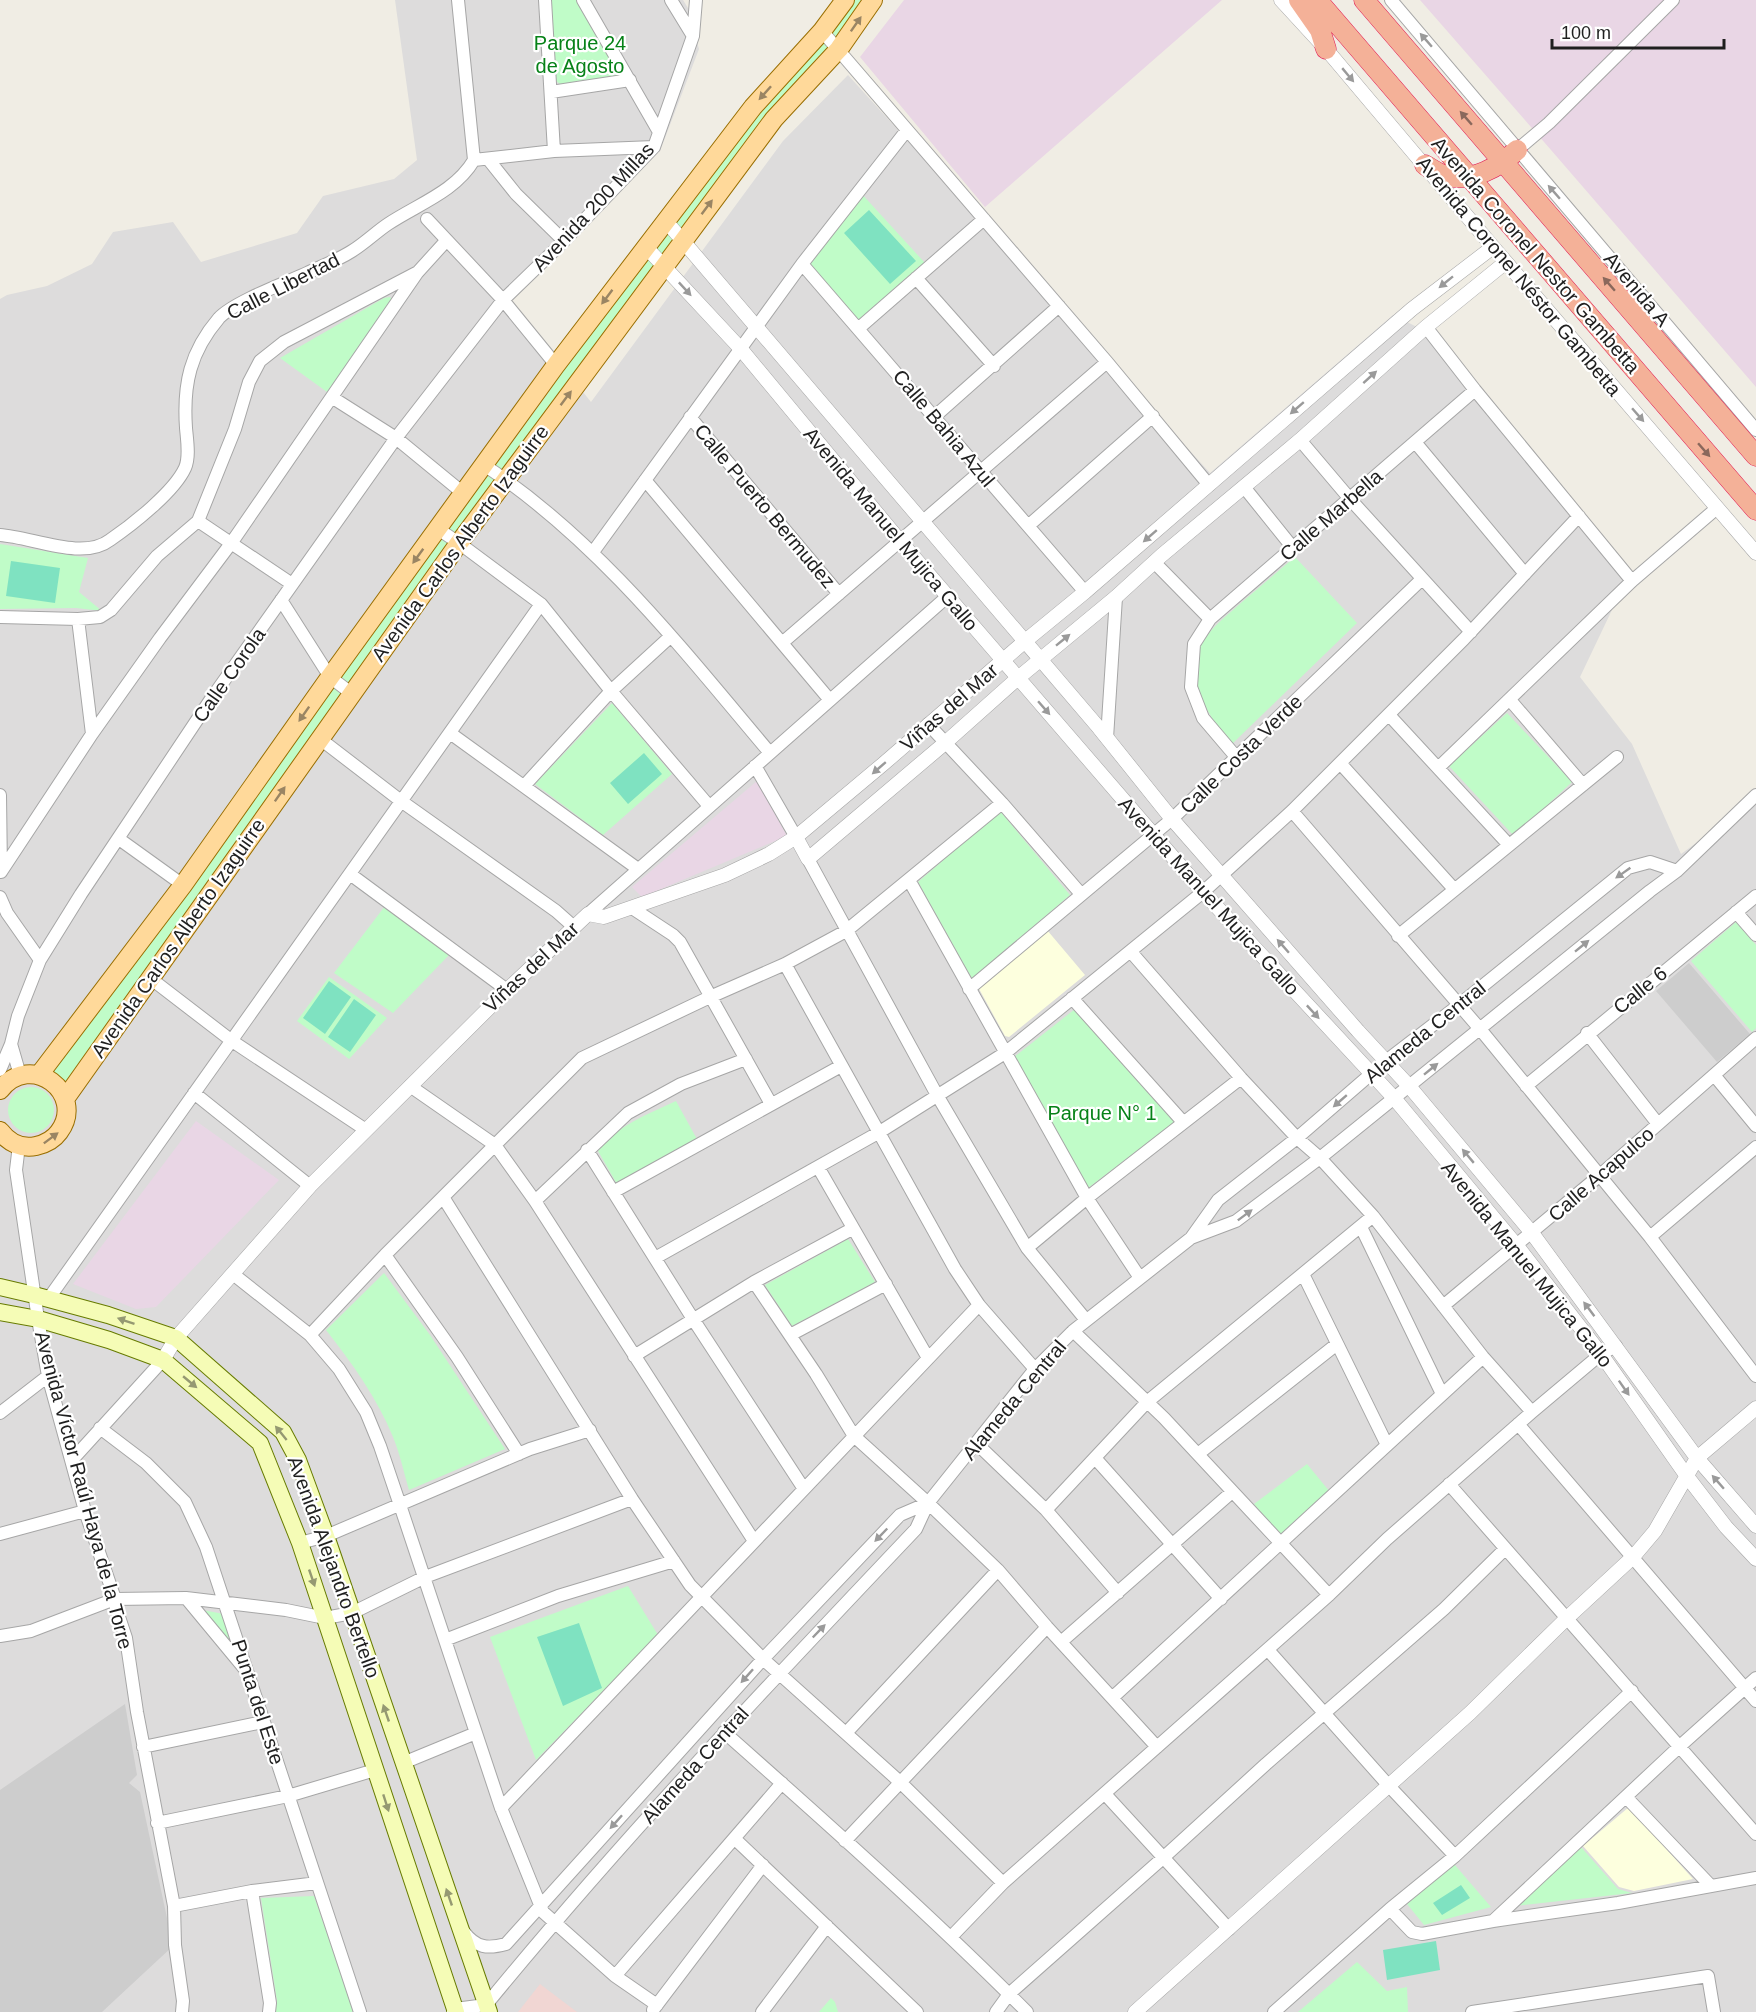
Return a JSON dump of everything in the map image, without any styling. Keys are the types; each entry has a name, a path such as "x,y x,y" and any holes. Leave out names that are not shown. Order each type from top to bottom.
{"highway":[{"path":"1299,0 1320,30 1326,49"},
{"name":"Avenida Coronel Nestor Gambetta","path":"1317,0 1756,510"},
{"name":"Avenida Coronel Nestor Gambetta","path":"1364,0 1510,156 1756,456"},
{"path":"1425,165 1446,176 1469,178 1510,156"}],"main road":[{"name":"Avenida Carlos Alberto Izaguirre","path":"39,1075 183,885 556,364 753,107 822,31 845,0"},
{"name":"Avenida Carlos Alberto Izaguirre","path":"65,1099 351,693 506,479 774,119 839,49 873,0"},
{"path":"0,1090 20,1075 39,1075 58,1086 65,1099 66,1114 58,1133 40,1145 26,1147 7,1139"},
{"name":"Avenida Alejandro Bertello","path":"0,1287 108,1315 176,1338 284,1432 298,1460 326,1536 488,2008"},
{"name":"Avenida Alejandro Bertello","path":"0,1312 38,1319 109,1340 163,1360 260,1443 300,1543 455,2011"}],"street":[{"path":"458,0 474,160 554,151 654,147"},
{"path":"545,0 554,151"},
{"path":"583,0 659,132"},
{"path":"671,0 693,36"},
{"name":"Avenida 200 Millas","path":"503,300 564,241 654,147 693,36 696,0"},
{"name":"Avenida Coronel Néstor Gambetta","path":"1281,0 1326,49 1756,553"},
{"path":"1391,0 1510,156 1549,123 1672,0"},
{"path":"822,31 1107,362 1209,485"},
{"path":"550,92 630,80"},
{"path":"593,552 802,264 907,129"},
{"name":"Avenida A","path":"1510,156 1591,235 1756,430"},
{"path":"488,159 516,194 564,241"},
{"name":"Calle Libertad","path":"0,536 91,549 108,542 144,514 171,487 185,468 188,447 185,396 189,371 199,346 219,318 236,305 354,251 387,225 446,190 466,173 474,160"},
{"path":"427,219 446,242 503,300 556,364"},
{"path":"859,328 984,219"},
{"name":"Avenida Manuel Mujica Gallo","path":"665,220 1107,738 1172,819 1409,1086 1532,1233 1697,1458 1756,1526"},
{"path":"1,876 92,735 160,638 231,543 417,273 446,242"},
{"name":"Avenida Manuel Mujica Gallo","path":"645,246 740,348 900,541 1203,892 1394,1098 1517,1246 1601,1354 1686,1475 1726,1527 1756,1560"},
{"name":"Viñas del Mar","path":"163,1360 176,1338 310,1186 507,990 588,914 604,916 725,875 769,854 796,837 1085,592 1412,309 1493,247"},
{"name":"Viñas del Mar","path":"808,859 1300,440 1426,327 1506,262"},
{"name":"Calle Bahia Azul","path":"802,264 1085,592"},
{"path":"0,617 78,619 100,617 111,610 158,556 198,521 235,429 249,382 260,361 284,342 417,273"},
{"path":"916,278 994,366"},
{"name":"Calle Corola","path":"1,1064 11,1044 18,1016 40,960 81,894 211,699 292,584 396,438 503,300"},
{"path":"934,417 1059,306"},
{"path":"1426,327 1632,581"},
{"path":"782,643 1107,362"},
{"name":"Calle Marbella","path":"1237,758 1203,718 1191,687 1194,644 1210,619 1475,390"},
{"path":"333,398 396,438 463,493"},
{"path":"1028,526 1153,416"},
{"name":"Calle Puerto Bermudez","path":"690,417 839,594"},
{"path":"1300,440 1350,499 1471,632"},
{"path":"1415,442 1525,574"},
{"path":"484,465 506,479 593,552 671,636 770,753"},
{"path":"645,480 829,699"},
{"path":"1244,487 1293,548"},
{"path":"1438,768 1632,581 1717,508"},
{"path":"655,1258 878,1133 1005,1053 1131,952 1203,892 1292,811 1471,632 1579,516"},
{"path":"198,521 292,584"},
{"path":"438,529 541,604 611,691 709,806"},
{"path":"1154,562 1210,619"},
{"name":"Calle Costa Verde","path":"969,989 1172,819 1422,579"},
{"path":"588,914 948,596"},
{"path":"1107,738 1116,597"},
{"path":"281,600 330,677 351,693"},
{"path":"41,1296 232,1041 541,604"},
{"path":"78,619 92,735"},
{"path":"524,786 611,691 671,636"},
{"path":"1510,699 1583,785"},
{"path":"1389,715 1509,845"},
{"path":"928,724 1002,803 1081,894"},
{"path":"450,733 638,869"},
{"path":"319,738 401,801 556,911 574,927"},
{"path":"1398,936 1617,757"},
{"path":"1340,763 1454,889"},
{"path":"755,766 937,1095 1027,1248 1086,1320"},
{"path":"0,795 1,876"},
{"name":"Alameda Central","path":"1191,1238 1236,1221 1320,1158 1677,871 1756,795"},
{"path":"310,1335 385,1255 582,1058 785,964 846,931 1002,803"},
{"path":"1292,811 1480,1029 1650,1237 1756,1376"},
{"path":"119,839 183,885"},
{"name":"Alameda Central","path":"488,2008 554,1922 724,1732 916,1529 928,1503 1035,1369 1073,1330 1191,1238 1218,1200 1297,1138 1386,1061 1628,868 1650,862 1677,871"},
{"path":"350,874 507,990"},
{"path":"909,880 1088,1198 1140,1278"},
{"name":"Calle 6","path":"1526,1086 1756,896"},
{"path":"0,897 8,913 40,960"},
{"path":"632,908 680,942 771,1104"},
{"path":"1736,912 1756,934"},
{"path":"1131,952 1241,1078 1373,1216 1483,1357 1532,1412"},
{"path":"785,964 956,1269 979,1305 1035,1369"},
{"path":"150,978 232,1041 366,1130"},
{"path":"1072,998 1183,1122"},
{"path":"1587,1034 1658,1124"},
{"name":"Calle Acapulco","path":"1443,1306 1599,1176 1756,1038"},
{"path":"11,1044 20,1075"},
{"path":"536,1201 628,1113 681,1084 746,1059"},
{"path":"613,1192 841,1066"},
{"path":"1714,1074 1756,1126"},
{"path":"1027,1248 1241,1078"},
{"path":"410,1086 495,1144 536,1201 754,1541"},
{"path":"194,1093 310,1186"},
{"name":"Avenida Víctor Raúl Haya de la Torre","path":"7,1139 16,1170 41,1296 38,1319 48,1376 85,1511 126,1638 143,1747 174,1906 175,1945 182,2006"},
{"path":"1650,1237 1756,1148"},
{"path":"587,1150 693,1319 804,1489"},
{"path":"818,1167 928,1358"},
{"path":"443,1197 632,1499 702,1599 763,1659 900,1782 1003,1883"},
{"path":"1046,1510 1147,1402 1373,1216"},
{"path":"1360,1227 1442,1394"},
{"path":"634,1356 754,1282 852,1229"},
{"path":"385,1255 457,1357 519,1454"},
{"path":"233,1274 310,1335 339,1369 366,1412 425,1577 501,1809 540,1906 554,1922 654,2009 763,1865"},
{"path":"1303,1274 1388,1445"},
{"path":"754,1282 854,1436 998,1570 1047,1628 1157,1747"},
{"path":"790,1335 886,1284"},
{"path":"501,1809 979,1305"},
{"path":"1073,1330 1147,1402 1329,1595"},
{"path":"1198,1455 1337,1344"},
{"path":"951,1937 1003,1883 1268,1650 1387,1539 1532,1412 1601,1354 1616,1346"},
{"path":"1112,1698 1483,1357"},
{"path":"72,1460 163,1360"},
{"path":"0,1413 48,1376"},
{"path":"1134,2012 1151,2006 1229,1929 1470,1713 1633,1557 1655,1530 1697,1458 1756,1408"},
{"path":"1518,1424 1756,1701"},
{"name":"Punta del Este","path":"100,1428 146,1463 184,1502 206,1547 360,2012"},
{"path":"300,1543 326,1536 519,1454 590,1430"},
{"path":"977,1444 1046,1510 1118,1593"},
{"path":"1095,1458 1221,1599"},
{"path":"1449,1484 1756,1834"},
{"path":"1061,1642 1232,1492"},
{"path":"0,1636 31,1631 115,1599 186,1598 286,1610 325,1618 352,1613 425,1577 632,1499"},
{"name":"Alameda Central","path":"458,1924 469,1939 481,1946 488,1948 506,1944 763,1659 900,1515 928,1503"},
{"path":"0,1534 85,1511"},
{"path":"996,2012 1009,1994 1266,1764 1444,1609 1505,1549"},
{"path":"445,1640 558,1596 674,1561"},
{"path":"846,1733 998,1570"},
{"path":"186,1598 249,1673"},
{"path":"845,1841 1047,1628"},
{"path":"1268,1650 1389,1786 1455,1856"},
{"path":"1493,1921 1756,1678"},
{"path":"1274,2012 1390,1909 1455,1856 1632,1691"},
{"path":"143,1747 263,1722"},
{"path":"724,1732 951,1937 1027,2012"},
{"path":"403,1763 476,1733"},
{"path":"157,1823 288,1796 375,1770"},
{"path":"615,1976 782,1783"},
{"path":"1104,1794 1229,1929"},
{"path":"1626,1797 1711,1886"},
{"path":"735,1839 827,1926 909,2009"},
{"path":"1390,1909 1412,1932 1422,1934 1618,1903 1756,1878"},
{"path":"174,1906 252,1891 317,1882"},
{"path":"252,1891 270,2003 269,2012"},
{"path":"762,2012 827,1926"},
{"path":"1472,2012 1708,1976 1714,2012"},
{"path":"171,2012 182,2006"},
{"path":"455,2011 488,2008"}],"shaded area":[{"path":"395,0 683,0 688,8 699,49 660,151 506,296 591,402 783,141 848,75 1210,473 1393,315 1421,329 1631,570 1580,677 1632,744 1681,854 1756,799 1756,2012 0,2012 0,299 7,295 47,286 92,264 113,232 173,222 201,262 297,233 323,196 394,179 417,160"},
{"path":"904,0 1222,0 985,207 860,57"},
{"path":"1420,0 1756,0 1756,387 1551,150"},
{"path":"757,781 787,836 642,897 632,887"},
{"path":"1047,930 1085,975 1009,1037 1005,1036 978,987"},
{"path":"1689,963 1750,1034 1717,1062 1656,991"},
{"path":"196,1121 279,1180 156,1307 136,1309 73,1284"},
{"path":"125,1704 137,1775 129,1783 140,1792 173,1946 102,2012 0,2012 0,1790"},
{"path":"1629,1807 1693,1879 1634,1891 1619,1887 1583,1846"},
{"path":"540,1984 577,2012 518,2012"}],"green space":[{"name":"Parque 24 de Agosto","path":"551,0 581,0 622,75 561,85 555,80"},
{"path":"854,0 866,0 848,26 822,54 467,519 65,1084 51,1074 576,352 758,109 840,20"},
{"path":"860,192 925,263 857,321 809,264"},
{"path":"869,210 916,261 890,284 844,233"},
{"path":"390,297 393,301 327,392 280,358 384,298"},
{"path":"0,544 88,558 79,592 102,611 76,608 0,609"},
{"path":"1295,557 1357,623 1232,744 1214,721 1200,694 1195,665 1198,651 1206,637 1219,623"},
{"path":"11,561 60,568 55,603 6,596"},
{"path":"612,703 672,774 603,835 535,784"},
{"path":"1507,713 1572,782 1514,836 1449,766"},
{"path":"644,753 662,774 628,804 610,783"},
{"path":"1000,811 1070,895 972,979 918,882"},
{"path":"385,906 449,955 393,1013 334,973"},
{"path":"1736,922 1756,945 1756,1028 1752,1032 1691,961"},
{"path":"329,977 387,1018 349,1059 297,1021"},
{"path":"329,981 351,997 325,1034 303,1018"},
{"path":"354,999 376,1015 350,1052 328,1037"},
{"name":"Parque N° 1","path":"1075,1009 1175,1122 1088,1188 1014,1057"},
{"path":"31,1087 47,1094 54,1110 47,1126 31,1133 15,1126 8,1110 15,1094"},
{"path":"676,1101 698,1141 618,1186 598,1151 623,1127"},
{"path":"848,1239 875,1282 792,1326 765,1285"},
{"path":"384,1273 430,1335 505,1449 409,1490 387,1423 372,1395 326,1330"},
{"path":"1307,1464 1330,1492 1282,1537 1254,1504"},
{"path":"628,1586 658,1635 536,1760 490,1637"},
{"path":"202,1610 224,1614 237,1653"},
{"path":"579,1623 602,1688 563,1706 537,1637"},
{"path":"1581,1847 1618,1889 1632,1893 1514,1906"},
{"path":"1454,1864 1491,1907 1424,1925 1407,1904"},
{"path":"1461,1885 1470,1898 1442,1915 1433,1903"},
{"path":"314,1896 353,2010 352,2012 275,2012 277,2001 261,1898"},
{"path":"1436,1941 1440,1970 1387,1980 1383,1950"},
{"path":"1357,1962 1387,1991 1407,1987 1408,2012 1298,2012"},
{"path":"831,1998 838,2012 819,2012"}]}
